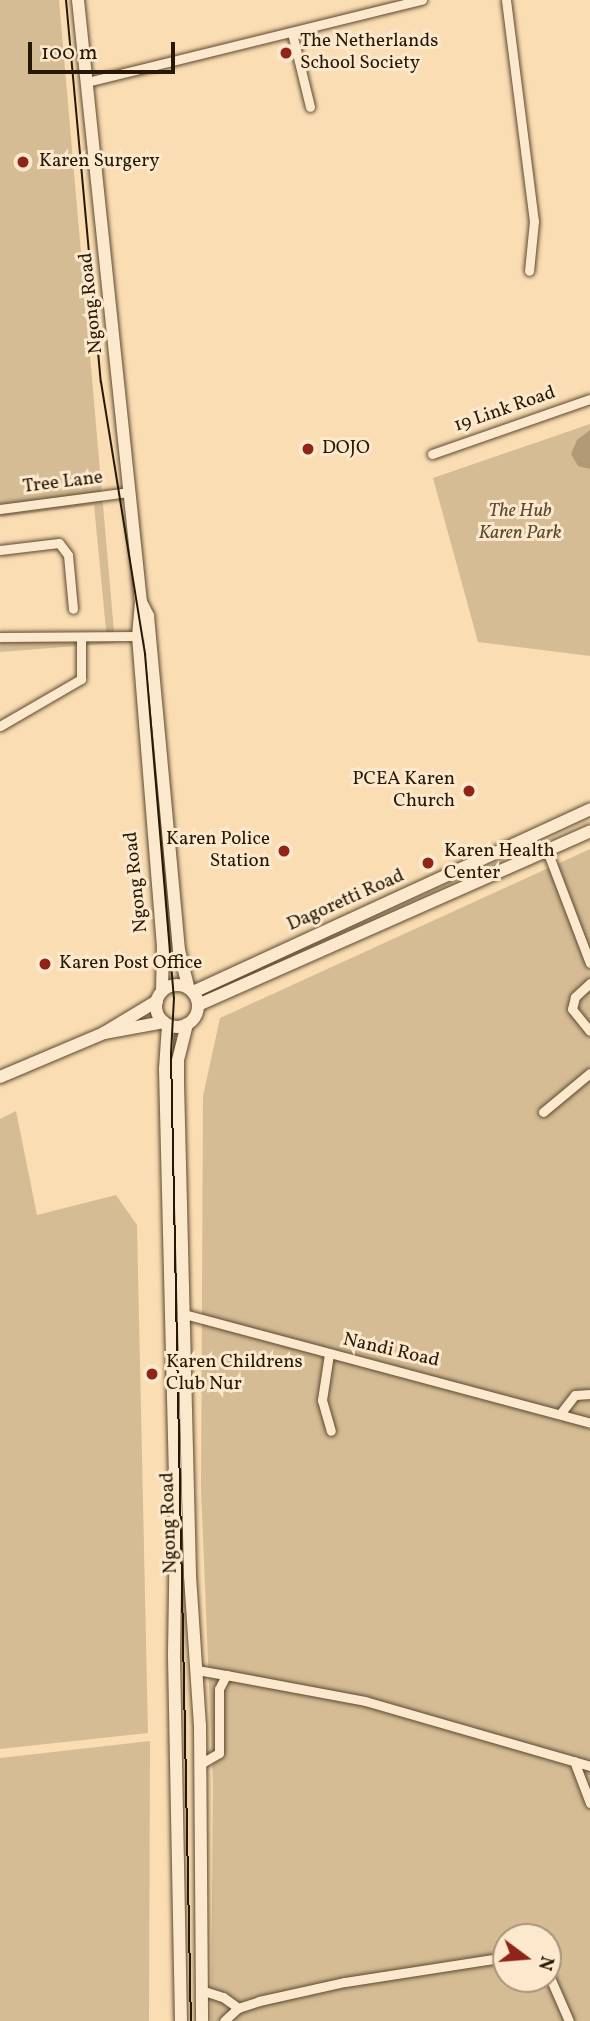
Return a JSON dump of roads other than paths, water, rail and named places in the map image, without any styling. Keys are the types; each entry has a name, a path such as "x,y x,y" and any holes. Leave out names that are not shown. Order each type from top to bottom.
{"main road":[{"name":"Ngong Road","path":"78,0 141,602 138,636 144,738 163,944 159,996"},
{"name":"Ngong Road","path":"141,602 148,615 179,950 191,989"},
{"path":"144,738 158,736"},
{"name":"Dagoretti Road","path":"191,989 590,809"},
{"name":"Dagoretti Road","path":"198,1005 546,848 590,831"},
{"path":"0,1077 104,1033 174,984 191,989 198,1005 187,1024 166,1024 104,1033"},
{"path":"159,996 166,1024"},
{"name":"Ngong Road","path":"166,1024 176,1576 178,2018"},
{"name":"Ngong Road","path":"187,1024 178,1061 200,1764 202,2021"}],"street":[{"path":"87,82 422,0"},
{"path":"506,0 534,221 529,271"},
{"path":"292,33 310,107"},
{"name":"19 Link Road","path":"432,454 590,399"},
{"name":"Tree Lane","path":"0,509 130,492"},
{"path":"0,550 59,543 68,555 73,608"},
{"path":"0,637 81,639 138,636"},
{"path":"0,726 81,679 81,639"},
{"path":"546,848 590,963"},
{"path":"590,983 575,997 572,1009 590,1031"},
{"path":"544,1112 590,1073"},
{"name":"Nandi Road","path":"184,1314 590,1423"},
{"path":"329,1354 322,1399 331,1431"},
{"path":"560,1414 575,1395 590,1394"},
{"path":"197,1670 365,1701 590,1766"},
{"path":"200,1764 219,1753 219,1689 226,1675"},
{"path":"574,1761 590,1803"},
{"path":"224,2021 238,2008 345,1982 492,1959"},
{"path":"201,1990 223,1997 238,2008"},
{"path":"557,1993 569,2021"}],"tram line":[{"path":"66,0 101,382 145,654 174,998 171,1054 191,2021"}],"place":[{"name":"The Netherlands School Society","path":"286,53"},
{"name":"Karen Surgery","path":"23,162"},
{"name":"DOJO","path":"308,449"},
{"name":"PCEA Karen Church","path":"469,791"},
{"name":"Karen Police Station","path":"284,851"},
{"name":"Karen Health Center","path":"428,863"},
{"name":"Karen Post Office","path":"45,964"},
{"name":"Karen Childrens Club Nur","path":"152,1374"}],"park label":[{"name":"The Hub Karen Park","path":"520,523"}]}
